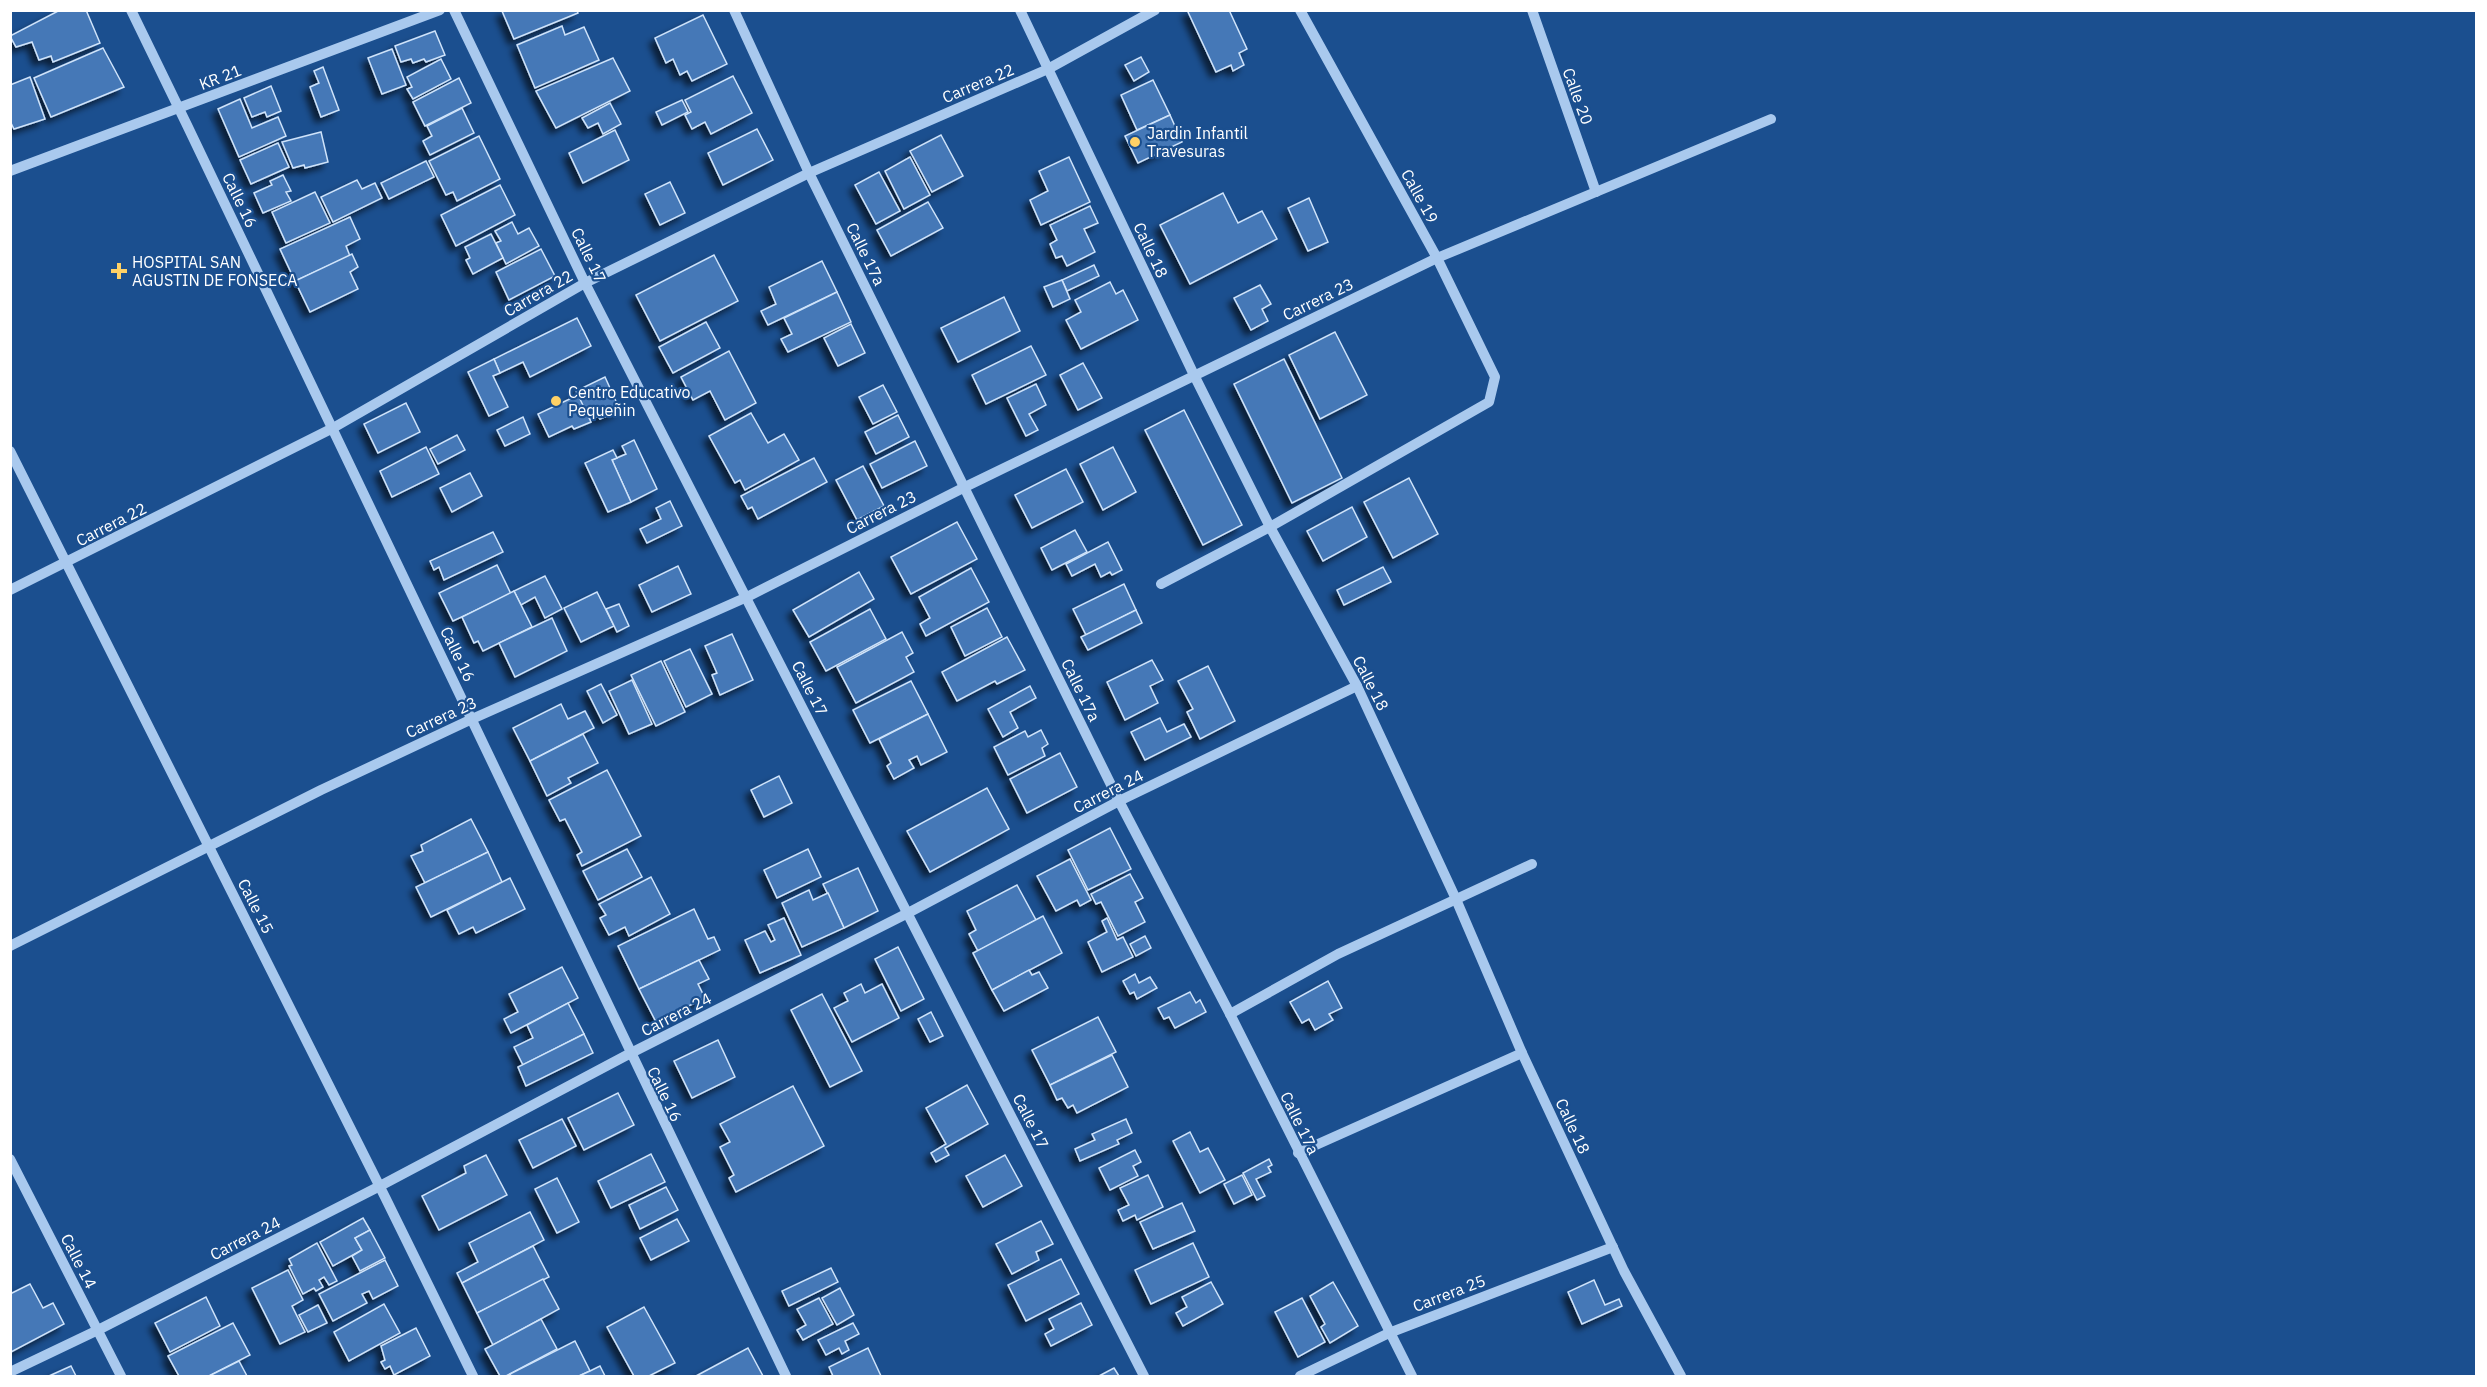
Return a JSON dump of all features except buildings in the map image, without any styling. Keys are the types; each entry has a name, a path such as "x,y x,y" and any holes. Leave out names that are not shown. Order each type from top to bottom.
{"street":[{"name":"Calle 16","path":"131,10 472,719 629,1054 786,1377"},
{"name":"KR 21","path":"10,171 440,10"},
{"name":"Calle 17","path":"454,10 585,283 1144,1377"},
{"name":"Calle 17a","path":"734,10 809,173 1119,801 1230,1014 1412,1377"},
{"name":"Calle 18","path":"1020,10 1194,375 1270,527 1357,686 1455,897 1522,1053 1624,1271 1681,1377"},
{"name":"Carrera 22","path":"10,590 68,563 333,428 585,283 809,173 1048,69 1155,10"},
{"name":"Calle 19","path":"1270,527 1489,402 1494,377 1437,258 1300,10"},
{"name":"Calle 20","path":"1532,10 1596,192"},
{"name":"Carrera 23","path":"10,945 321,790 472,719 747,597 964,486 1437,258 1771,119"},
{"name":"Calle 15","path":"10,451 380,1186 473,1377"},
{"path":"1161,584 1270,527"},
{"name":"Carrera 24","path":"10,1372 98,1330 380,1186 629,1054 908,913 1119,801 1357,686"},
{"path":"1230,1014 1338,954 1455,897 1498,881 1532,864"},
{"path":"1298,1153 1522,1053"},
{"name":"Calle 14","path":"10,1159 121,1377"},
{"name":"Carrera 25","path":"1300,1377 1389,1333 1614,1247"}],"place":[{"name":"Jardin Infantil Travesuras","path":"1135,142"},
{"name":"HOSPITAL SAN AGUSTIN DE FONSECA","path":"119,271"},
{"name":"Centro Educativo Pequeñin","path":"556,401"}]}
